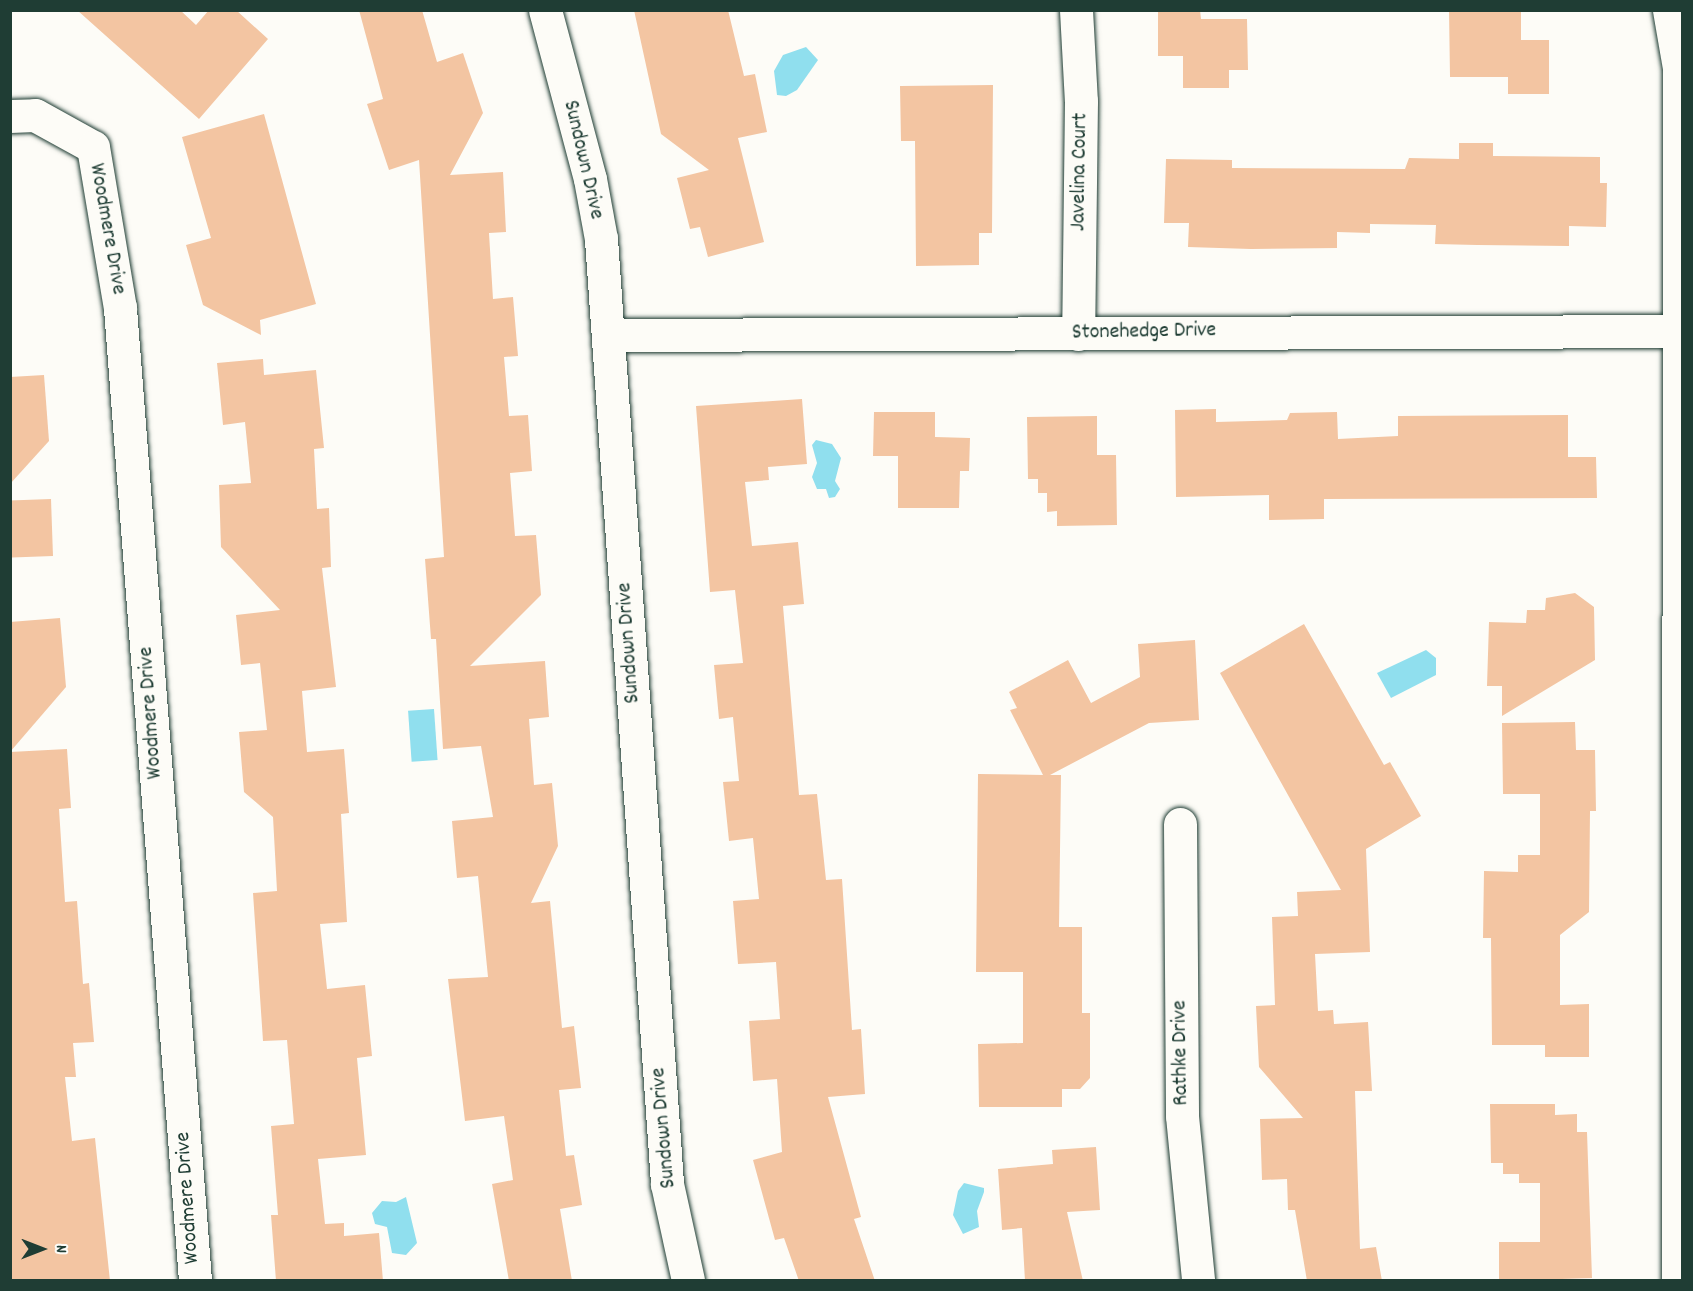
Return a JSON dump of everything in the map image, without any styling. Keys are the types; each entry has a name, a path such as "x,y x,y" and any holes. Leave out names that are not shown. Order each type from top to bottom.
{"street":[{"name":"Sundown Drive","path":"545,10 590,180 601,239 667,1184 688,1281"},
{"name":"Javelina Court","path":"1076,10 1081,100 1078,334"},
{"path":"1669,10 1681,68 1678,1281"},
{"name":"Woodmere Drive","path":"10,116 35,115 93,147 120,308 195,1281"},
{"name":"Stonehedge Drive","path":"609,335 1680,331"},
{"name":"Rathke Drive","path":"1180,824 1182,1116 1198,1281"}],"water":[{"path":"806,47 818,60 797,90 786,96 777,95 774,71 783,55"},
{"path":"816,440 832,444 841,458 835,481 840,489 835,497 829,498 826,489 817,489 812,477 817,463 812,445"},
{"path":"1426,650 1436,658 1436,675 1391,698 1377,673"},
{"path":"434,709 438,760 412,762 408,711"},
{"path":"964,1183 984,1188 984,1192 977,1211 979,1227 963,1234 953,1215 958,1191"},
{"path":"406,1197 417,1243 406,1255 392,1253 387,1227 375,1224 372,1213 382,1201 396,1202"}],"building":[{"path":"77,10 180,10 196,25 209,10 236,10 268,39 199,119"},
{"path":"359,10 422,10 437,62 463,53 483,113 450,175 503,172 506,232 489,233 493,299 513,297 518,356 504,357 509,416 528,415 532,471 510,473 515,536 536,535 541,595 470,666 545,661 549,717 529,719 534,785 552,783 558,846 531,903 550,901 562,1028 574,1026 581,1088 559,1090 566,1156 574,1155 582,1205 560,1209 572,1281 509,1281 492,1184 513,1180 504,1116 465,1121 448,979 488,977 478,876 457,878 452,821 493,817 481,746 443,749 436,639 431,639 425,559 444,557 419,160 389,170 367,104 383,99"},
{"path":"634,10 728,10 744,76 755,74 767,132 738,138 764,242 708,257 700,227 690,229 677,178 709,170 661,134"},
{"path":"1158,10 1200,10 1201,19 1247,19 1248,70 1229,70 1229,88 1183,88 1183,56 1158,56"},
{"path":"1449,10 1521,10 1521,40 1549,40 1549,94 1508,94 1508,77 1450,77"},
{"path":"993,85 992,233 979,233 979,265 916,266 915,141 901,141 900,86"},
{"path":"264,114 316,304 260,320 261,335 203,305 186,245 211,238 182,137"},
{"path":"1459,143 1493,143 1493,156 1600,157 1600,183 1607,183 1606,227 1569,226 1569,246 1477,245 1435,244 1436,225 1370,224 1370,233 1337,232 1337,248 1251,249 1188,247 1189,223 1164,223 1166,159 1232,160 1232,168 1405,169 1409,158 1459,159"},
{"path":"263,359 264,375 316,370 324,448 314,449 317,509 329,508 331,567 322,568 336,687 302,691 307,752 344,749 349,813 341,814 347,922 320,924 327,989 365,985 372,1056 357,1058 366,1155 318,1159 325,1224 344,1223 344,1236 379,1233 383,1281 276,1281 271,1215 278,1215 271,1126 294,1124 287,1040 263,1041 253,893 277,891 273,817 244,792 239,732 267,730 260,663 241,665 236,615 280,610 221,547 219,485 251,483 245,422 223,425 217,363"},
{"path":"44,375 49,441 10,484 10,377"},
{"path":"802,399 807,464 768,467 769,480 745,482 752,546 798,542 804,604 783,606 799,795 817,794 826,880 842,879 852,1030 861,1029 865,1094 828,1097 861,1217 854,1219 875,1281 799,1281 784,1238 775,1240 753,1160 782,1152 777,1079 753,1081 749,1021 780,1019 776,962 738,964 733,901 759,899 753,838 729,841 723,782 739,781 733,717 719,719 714,665 743,663 735,590 710,592 696,406"},
{"path":"1216,409 1216,422 1287,420 1290,413 1337,412 1338,439 1398,436 1398,416 1568,415 1568,457 1596,457 1597,498 1324,499 1324,519 1269,520 1269,495 1176,497 1175,410"},
{"path":"874,412 935,412 935,437 970,438 969,471 960,471 959,508 898,508 898,456 873,456"},
{"path":"1097,416 1097,455 1116,455 1117,525 1057,526 1057,511 1047,512 1047,493 1038,493 1038,479 1028,479 1027,417"},
{"path":"51,499 53,556 12,557 10,500"},
{"path":"1575,593 1594,607 1595,660 1502,716 1502,686 1487,686 1489,622 1526,623 1527,610 1545,610 1546,598"},
{"path":"60,618 66,687 10,752 10,622"},
{"path":"1304,624 1384,765 1390,762 1421,816 1366,849 1370,952 1315,954 1318,1011 1333,1010 1334,1024 1368,1022 1372,1091 1355,1091 1360,1249 1376,1247 1382,1281 1307,1281 1295,1210 1288,1210 1287,1179 1262,1180 1260,1119 1303,1118 1259,1067 1256,1006 1275,1005 1272,917 1298,916 1297,892 1341,890 1220,673"},
{"path":"1195,640 1199,720 1149,723 1050,775 1061,775 1059,927 1082,927 1082,1013 1090,1013 1090,1078 1080,1089 1062,1089 1062,1107 979,1107 978,1044 1023,1043 1023,972 976,972 978,774 1043,775 1010,710 1017,708 1009,692 1068,660 1091,703 1140,677 1138,644"},
{"path":"1575,722 1576,750 1595,750 1596,811 1590,811 1589,912 1560,935 1560,1005 1589,1004 1589,1057 1545,1057 1545,1045 1492,1045 1491,938 1483,938 1484,871 1518,872 1518,855 1540,855 1540,794 1503,794 1502,723"},
{"path":"67,749 71,808 59,809 65,902 77,901 83,984 89,983 94,1042 73,1043 76,1077 65,1077 72,1141 95,1138 110,1281 11,1281 10,752"},
{"path":"1490,1104 1555,1104 1555,1115 1577,1114 1577,1132 1587,1132 1592,1278 1499,1281 1499,1242 1540,1242 1540,1183 1519,1183 1519,1174 1503,1174 1503,1163 1491,1163"},
{"path":"1096,1147 1100,1210 1067,1212 1083,1281 1025,1281 1022,1228 1002,1230 998,1169 1053,1164 1052,1150"}]}
